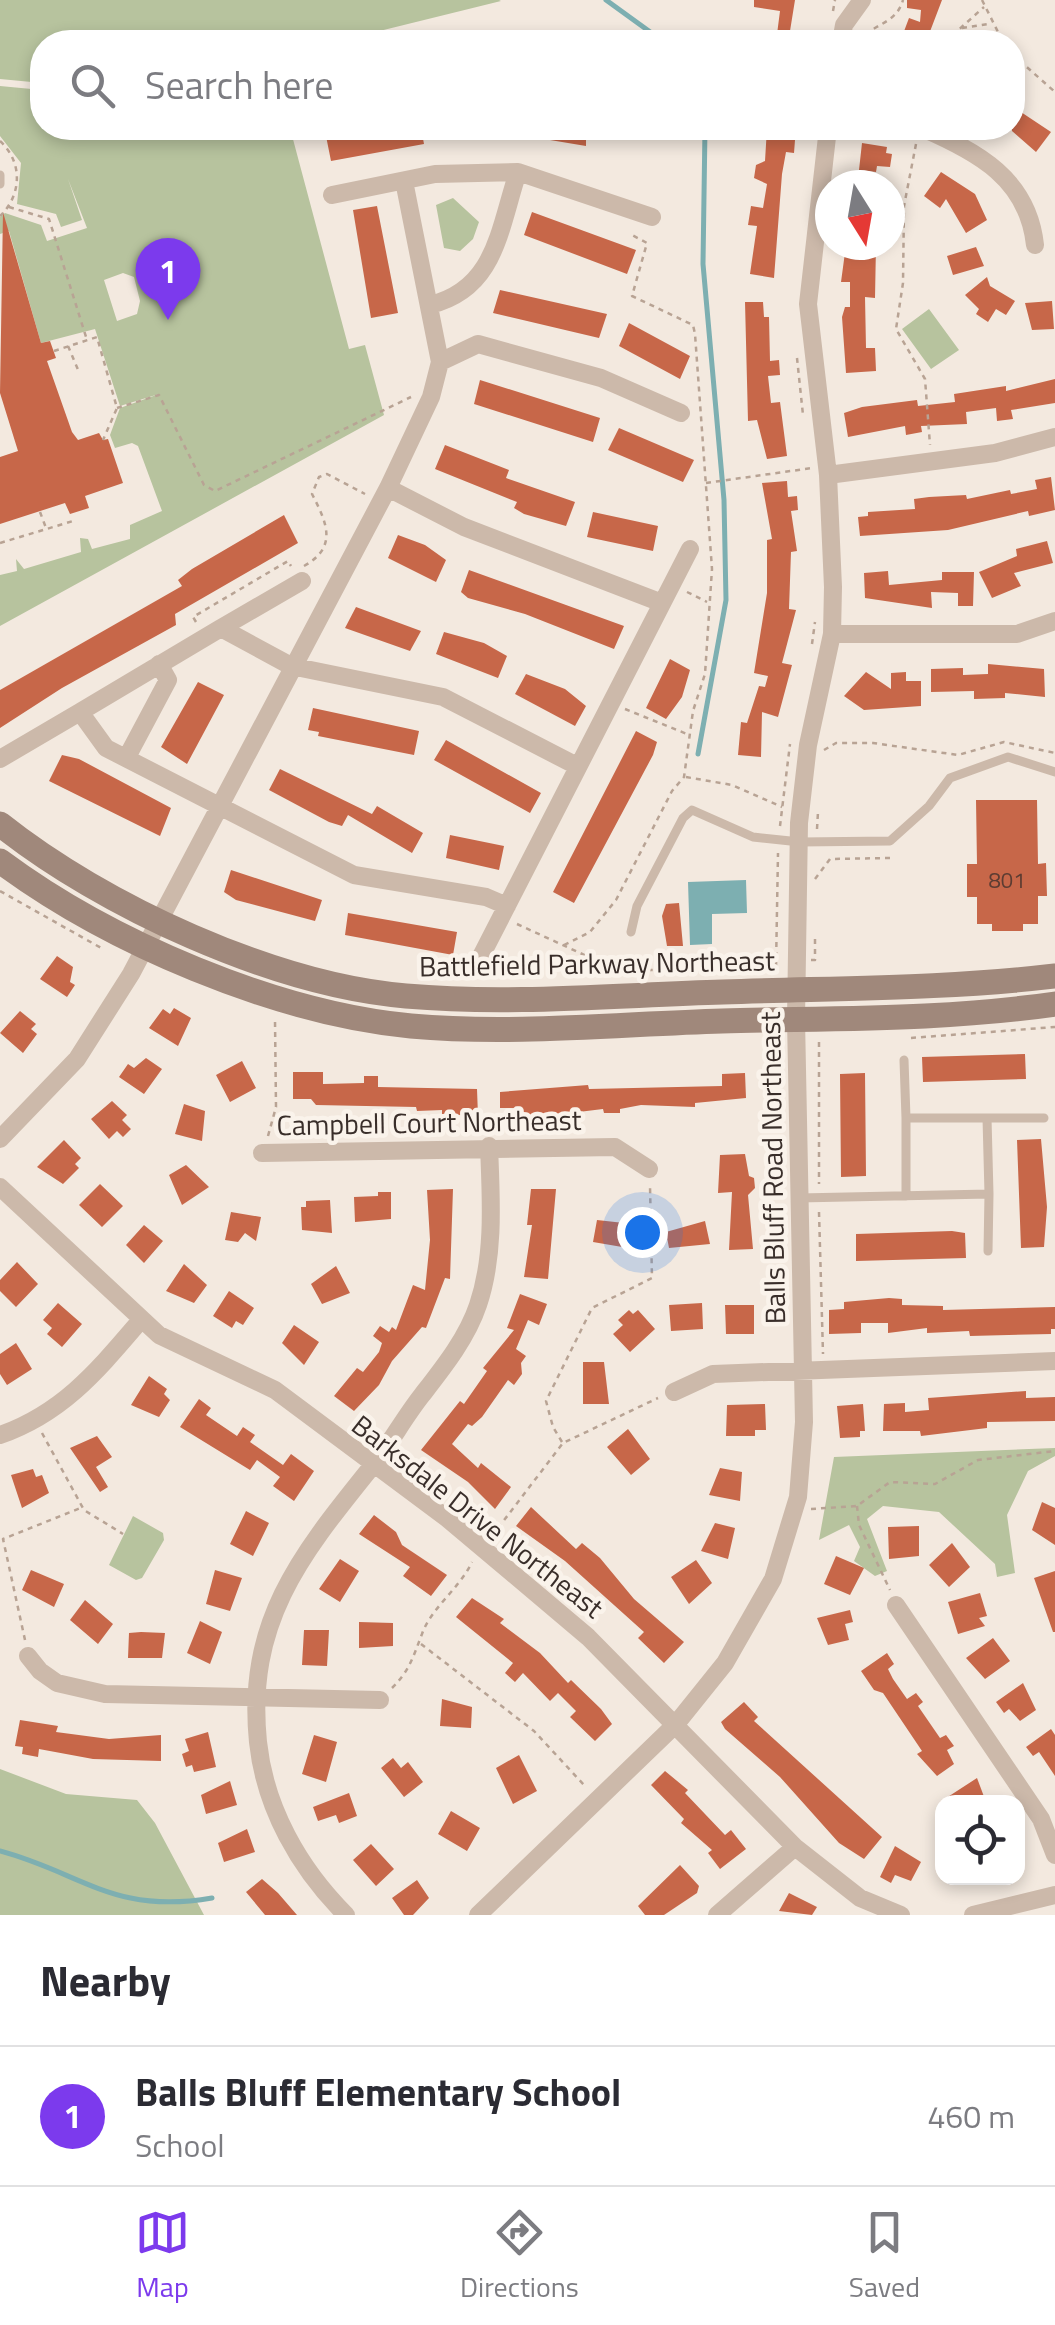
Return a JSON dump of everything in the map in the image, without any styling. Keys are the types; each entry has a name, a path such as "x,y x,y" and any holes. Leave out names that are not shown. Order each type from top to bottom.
{"main road":[{"name":"Battlefield Parkway Northeast","path":"0,824 44,857 160,920 294,974 404,996 496,998 955,986 1055,976"},
{"path":"0,861 70,908 146,944 276,998 346,1017 413,1026 796,1019 972,1014 1055,1004"}],"street":[{"path":"843,30 862,0"},
{"name":"Balls Bluff Road Northeast","path":"478,1915 676,1724 746,1633 773,1578 795,1507 803,1456 804,1368 796,1019 800,842 808,745 832,634 833,540 819,473 808,304 827,140"},
{"path":"949,140 974,151 1006,178 1032,216 1035,245"},
{"path":"430,304 464,293 484,272 518,172"},
{"path":"332,195 435,174 518,172 652,217"},
{"path":"0,1140 77,1059 160,920 384,495 431,397 440,362 404,180"},
{"path":"440,362 478,344 601,378 680,413"},
{"path":"819,473 996,453 1055,437"},
{"path":"384,495 662,603"},
{"path":"476,966 690,549"},
{"path":"0,760 222,628 298,576"},
{"path":"832,634 1017,634 1055,620"},
{"path":"222,628 292,666 443,697 577,766"},
{"path":"127,757 168,680 160,664"},
{"path":"80,712 106,748 354,875 486,897 507,906"},
{"path":"346,1915 306,1869 272,1802 259,1748 256,1699 267,1630 288,1578 311,1541 372,1466 448,1360 478,1305 490,1228 489,1146"},
{"name":"Campbell Court Northeast","path":"262,1153 489,1146 615,1147 649,1169"},
{"name":"Barksdale Drive Northeast","path":"0,1187 140,1321 185,1350 275,1390 482,1549 588,1637 795,1846 860,1898 901,1915"},
{"path":"0,1435 36,1422 87,1383 140,1321"},
{"path":"674,1392 713,1374 1055,1361"},
{"path":"896,1604 1040,1819 1055,1855"},
{"path":"28,1656 40,1672 80,1690 256,1699 380,1700"},
{"path":"717,1915 795,1846"},
{"path":"973,1915 1055,1895"}],"lane":[{"path":"0,175 0,184"},
{"path":"631,932 637,906 683,818 692,810 753,837 800,842 890,841 929,806 950,778 1008,758 1055,772"},
{"path":"904,1060 906,1196"},
{"path":"906,1118 1044,1118"},
{"path":"987,1118 988,1251"},
{"path":"799,1198 989,1194"}],"path":[{"path":"870,30 894,18 904,0"},
{"path":"982,0 994,30"},
{"path":"960,28 984,7"},
{"path":"960,28 990,24"},
{"path":"1025,65 1055,92"},
{"path":"918,140 904,206 903,284 896,329 925,379 930,462"},
{"path":"10,207 50,220 58,218"},
{"path":"50,220 87,340"},
{"path":"54,351 97,337 117,408 102,440"},
{"path":"68,346 79,372"},
{"path":"796,348 803,415"},
{"path":"117,408 159,396 204,486 215,490 364,417 416,395 431,397"},
{"path":"705,483 819,473"},
{"path":"298,576 324,551 329,535 312,494 320,477 327,474 384,495"},
{"path":"40,512 46,529"},
{"path":"0,543 73,521"},
{"path":"672,584 708,603"},
{"path":"812,650 815,619"},
{"path":"610,702 677,733 688,734"},
{"path":"776,967 778,840 794,730"},
{"path":"684,777 732,785 782,808"},
{"path":"814,880 830,859 890,858"},
{"path":"262,1153 276,1107 275,1014"},
{"path":"563,1443 552,1427 546,1401 592,1308 652,1278 649,1169"},
{"path":"380,1700 406,1673 422,1634 563,1443 674,1392"},
{"path":"36,1422 83,1507 122,1534"},
{"path":"795,1507 822,1511 857,1506 890,1482 935,1484 978,1460 1055,1451"},
{"path":"857,1506 860,1525 896,1604"},
{"path":"28,1656 3,1540 83,1507"},
{"path":"421,1644 534,1731 584,1785"}],"green space":[{"path":"0,0 501,1 384,30 30,30 30,82 0,79"},
{"path":"0,86 30,89 30,140 293,140 349,349 365,345 384,415 0,626 0,575 17,571 16,559 24,569 81,552 80,538 88,539 92,549 130,539 130,525 162,511 138,446 132,443 115,448 110,435 120,408 159,394 120,406 95,329 41,343 9,231 0,234 0,217 5,213 41,225 47,241 87,228 68,179 82,220 61,227 56,214 17,204 21,163 0,136","holes":["123,273 134,277 140,301 137,314 117,321 104,280"]},
{"path":"453,198 479,222 473,239 460,251 444,248 436,205"},
{"path":"929,309 959,350 931,369 902,329"},
{"path":"1055,1448 1055,1456 1028,1471 1007,1515 1015,1573 997,1577 995,1564 939,1512 883,1506 867,1519 887,1571 875,1576 854,1561 860,1547 849,1525 819,1540 834,1457"},
{"path":"133,1516 163,1533 164,1540 142,1578 136,1580 109,1565"},
{"path":"0,1769 66,1794 137,1800 155,1823 204,1915 0,1915"}],"water":[{"path":"746,880 747,913 712,914 712,944 690,945 688,882"}],"building":[{"path":"754,0 795,0 790,30 778,30 780,11 754,7"},
{"path":"907,0 942,0 931,30 904,30 909,18 920,22 921,10 907,8"},
{"path":"1025,115 1051,132 1036,152 1022,140"},
{"path":"327,140 423,140 424,144 331,161"},
{"path":"550,140 586,140 586,146"},
{"path":"766,140 795,140 794,153 786,152 782,174 774,278 750,274 757,226 748,225 751,206 763,208 767,184 754,178 756,165 765,161"},
{"path":"862,143 887,147 886,153 892,154 890,167 859,170"},
{"path":"941,172 975,194 987,220 966,233 946,199 940,208 924,196"},
{"path":"377,206 398,313 371,318 353,210"},
{"path":"3,212 41,343 50,341 56,358 47,361 72,432 78,440 99,433 103,440 108,439 123,483 85,496 89,508 70,514 65,503 0,524 0,457 18,451 0,393"},
{"path":"532,212 636,250 627,274 524,235"},
{"path":"976,247 984,266 953,275 947,256"},
{"path":"844,260 876,260 875,298 865,297 866,348 875,348 876,371 846,373 842,317 845,307 850,307 850,282 841,282"},
{"path":"987,277 990,286 1015,301 1006,315 996,309 988,322 976,314 979,309 965,295"},
{"path":"500,290 607,314 599,338 493,313"},
{"path":"1052,301 1054,329 1032,330 1025,303"},
{"path":"745,302 763,302 764,317 769,317 770,361 779,360 780,375 768,376 771,403 780,402 787,456 767,459 757,420 748,421"},
{"path":"629,323 690,356 680,379 619,346"},
{"path":"1055,379 1055,403 1011,410 1013,419 997,421 996,408 966,412 967,424 921,426 922,432 906,435 905,426 848,437 844,413 862,407 917,400 918,406 955,402 954,394 1006,386 1006,391"},
{"path":"480,380 600,418 593,442 474,404"},
{"path":"619,428 694,460 683,482 608,450"},
{"path":"445,445 509,470 506,478 575,502 566,526 524,514 514,508 517,502 435,469"},
{"path":"1051,477 1055,510 1029,516 1028,511 948,530 860,536 858,517 868,516 868,512 915,509 914,499 929,497 966,495 967,499 1010,490 1011,494 1037,489 1035,480"},
{"path":"787,481 788,497 797,496 798,510 791,511 797,551 791,552 789,609 796,610 782,663 792,665 778,717 762,712 761,757 738,755 741,722 747,723 759,686 765,687 768,676 754,673 767,593 767,540 772,539 762,483"},
{"path":"593,512 658,526 653,551 587,537"},
{"path":"284,515 298,543 175,614 176,625 62,688 0,728 0,690 182,586 178,580 192,569"},
{"path":"398,535 425,545 446,560 436,582 388,558"},
{"path":"1047,541 1053,563 1014,573 1021,586 992,598 979,572 1017,556 1016,549"},
{"path":"469,570 624,626 614,649 525,614 468,598 461,592"},
{"path":"888,571 889,585 942,580 942,572 974,572 973,606 958,606 958,593 931,592 932,608 865,598 864,573"},
{"path":"356,607 421,631 410,651 345,628"},
{"path":"444,632 484,643 507,656 498,678 436,654"},
{"path":"670,659 690,670 682,697 666,719 646,708"},
{"path":"988,664 1044,669 1045,697 1005,693 1005,698 974,699 974,691 931,692 931,669 963,668 963,675 988,674"},
{"path":"866,672 891,689 891,673 906,672 906,681 921,681 921,706 864,710 844,696"},
{"path":"526,674 565,689 586,706 575,726 515,694"},
{"path":"198,682 224,695 187,764 161,747"},
{"path":"313,708 419,731 414,755 318,736 319,732 308,730"},
{"path":"636,731 657,742 653,755 574,903 553,892"},
{"path":"446,740 541,793 530,813 434,760"},
{"path":"62,755 79,759 171,808 160,836 49,781"},
{"path":"280,769 372,814 377,806 423,833 412,853 348,815 342,826 329,822 269,790"},
{"path":"976,800 1037,800 1038,864 1046,863 1047,896 1038,896 1038,924 1023,924 1023,931 992,931 992,924 977,924 977,897 967,897 967,864 977,864"},
{"path":"450,835 504,846 499,870 446,858"},
{"path":"231,870 322,900 315,921 236,900 224,892"},
{"path":"679,903 683,946 667,946 662,916 666,904"},
{"path":"348,913 457,932 453,955 345,935"},
{"path":"57,956 73,967 70,982 75,985 67,997 40,979"},
{"path":"174,1008 191,1018 178,1046 149,1028 163,1009 170,1014"},
{"path":"20,1011 36,1024 31,1029 37,1034 23,1053 0,1033"},
{"path":"1025,1054 1026,1079 923,1082 922,1057"},
{"path":"146,1058 162,1069 144,1094 119,1077 128,1064 134,1068"},
{"path":"242,1061 256,1088 230,1102 216,1075"},
{"path":"293,1072 323,1072 323,1084 364,1083 364,1076 378,1076 378,1087 477,1089 478,1116 442,1114 442,1110 417,1111 416,1107 316,1105 311,1099 293,1099"},
{"path":"745,1073 746,1098 695,1103 695,1107 641,1105 620,1109 620,1113 604,1113 603,1109 554,1115 516,1115 516,1108 500,1108 500,1092 588,1085 589,1089 722,1086 722,1074"},
{"path":"865,1073 866,1176 841,1177 840,1074"},
{"path":"112,1101 127,1115 122,1120 131,1129 123,1137 117,1131 109,1139 91,1119"},
{"path":"184,1104 205,1111 202,1141 175,1134"},
{"path":"1041,1139 1047,1207 1044,1247 1021,1248 1017,1140"},
{"path":"64,1140 81,1158 75,1164 79,1168 63,1184 37,1167"},
{"path":"745,1154 755,1188 748,1195 753,1249 729,1250 732,1192 718,1193 720,1155"},
{"path":"186,1165 209,1187 182,1205 169,1175"},
{"path":"100,1184 123,1206 102,1227 79,1205"},
{"path":"453,1189 450,1279 445,1278 426,1328 422,1327 392,1361 379,1385 354,1411 334,1396 357,1368 363,1372 379,1352 382,1343 373,1336 380,1326 389,1332 392,1327 396,1330 413,1285 425,1290 430,1240 427,1190"},
{"path":"531,1189 556,1189 548,1279 524,1277 532,1225 527,1225"},
{"path":"378,1192 391,1192 391,1219 355,1222 354,1197 378,1196"},
{"path":"330,1200 332,1233 302,1230 301,1207 306,1207 306,1201"},
{"path":"231,1212 261,1217 256,1241 245,1233 238,1242 225,1240"},
{"path":"597,1220 633,1224 628,1248 593,1242"},
{"path":"705,1221 710,1244 669,1248 666,1232"},
{"path":"144,1225 163,1241 144,1263 126,1245"},
{"path":"965,1233 966,1258 856,1261 856,1234"},
{"path":"17,1262 38,1284 16,1307 0,1291 0,1280"},
{"path":"184,1264 207,1285 194,1303 166,1291"},
{"path":"336,1266 350,1293 322,1304 311,1284"},
{"path":"229,1291 254,1308 243,1325 236,1321 232,1328 213,1316"},
{"path":"520,1294 547,1304 539,1325 528,1320 516,1349 526,1356 521,1363 522,1374 514,1385 508,1380 482,1417 472,1426 468,1424 452,1444 478,1468 481,1463 511,1487 495,1509 468,1482 421,1450 460,1401 464,1404 487,1371 483,1368 514,1330 507,1328"},
{"path":"902,1299 902,1305 943,1306 943,1310 1055,1307 1055,1329 1051,1329 1051,1334 970,1336 969,1331 927,1333 927,1328 888,1333 888,1323 861,1323 861,1333 829,1334 829,1310 844,1309 844,1302"},
{"path":"58,1303 82,1324 62,1347 47,1334 52,1328 43,1320"},
{"path":"702,1303 703,1329 671,1331 669,1305"},
{"path":"725,1305 754,1305 754,1334 726,1334"},
{"path":"629,1310 633,1314 638,1310 655,1329 630,1352 613,1334 623,1325 618,1320"},
{"path":"294,1325 319,1342 304,1365 282,1343"},
{"path":"16,1343 32,1369 7,1385 0,1374 0,1354"},
{"path":"583,1362 604,1362 609,1404 583,1404"},
{"path":"149,1376 167,1389 164,1394 170,1400 159,1417 131,1405"},
{"path":"1026,1391 1026,1398 1055,1397 1055,1421 987,1422 987,1428 921,1436 920,1431 883,1431 884,1404 905,1403 905,1412 929,1410 928,1398"},
{"path":"199,1399 211,1408 206,1415 237,1436 243,1427 255,1435 250,1442 283,1465 291,1454 314,1471 294,1501 273,1486 280,1477 257,1460 250,1470 180,1427"},
{"path":"765,1404 766,1430 755,1430 755,1436 726,1436 727,1405"},
{"path":"863,1404 865,1431 860,1431 860,1437 840,1438 837,1406"},
{"path":"628,1429 650,1459 631,1475 607,1447"},
{"path":"97,1436 112,1457 96,1467 108,1487 100,1492 70,1448"},
{"path":"720,1468 742,1472 740,1501 709,1495"},
{"path":"33,1469 36,1477 42,1475 49,1493 22,1508 11,1475"},
{"path":"1042,1502 1055,1508 1055,1545 1032,1530"},
{"path":"531,1507 576,1549 582,1543 600,1558 634,1599 684,1642 664,1663 638,1638 644,1632 565,1561 516,1526"},
{"path":"246,1511 269,1523 253,1556 230,1544"},
{"path":"374,1515 396,1532 402,1545 447,1575 431,1596 403,1576 410,1567 359,1534"},
{"path":"715,1523 735,1528 728,1559 701,1551"},
{"path":"919,1526 919,1556 889,1559 888,1527"},
{"path":"952,1543 970,1567 949,1587 929,1565"},
{"path":"836,1556 864,1568 850,1595 824,1584"},
{"path":"340,1559 359,1571 340,1602 319,1589"},
{"path":"696,1560 712,1583 689,1604 671,1577"},
{"path":"31,1570 64,1584 54,1607 22,1590"},
{"path":"215,1570 242,1578 230,1611 206,1604"},
{"path":"1055,1571 1055,1632 1053,1632 1034,1578"},
{"path":"980,1593 987,1616 979,1618 985,1626 958,1634 948,1602"},
{"path":"472,1598 504,1619 500,1623 540,1653 568,1683 571,1680 601,1709 612,1724 595,1741 570,1717 576,1711 558,1693 550,1701 523,1673 515,1682 505,1673 513,1663 456,1617"},
{"path":"85,1600 113,1624 98,1644 70,1620"},
{"path":"850,1610 853,1622 845,1624 849,1640 828,1645 817,1618"},
{"path":"200,1621 222,1632 210,1664 187,1653"},
{"path":"359,1622 393,1623 393,1646 359,1648"},
{"path":"304,1630 329,1630 327,1666 302,1665"},
{"path":"129,1633 165,1633 162,1658 128,1658"},
{"path":"993,1638 1010,1661 985,1679 966,1658"},
{"path":"887,1653 894,1664 888,1669 907,1699 916,1693 923,1702 918,1706 940,1738 946,1735 954,1746 947,1750 954,1764 937,1776 917,1754 922,1751 883,1693 874,1690 861,1671"},
{"path":"1023,1683 1036,1710 1020,1721 1009,1709 1004,1713 996,1702"},
{"path":"442,1699 472,1707 471,1728 440,1726"},
{"path":"744,1702 758,1717 754,1721 882,1837 864,1859 839,1843 780,1777 725,1729 721,1722"},
{"path":"20,1720 58,1726 56,1732 109,1739 161,1735 161,1761 93,1759 39,1749 38,1757 22,1754 23,1747 15,1746"},
{"path":"1051,1729 1055,1735 1055,1776 1039,1752 1033,1756 1026,1747"},
{"path":"208,1732 216,1767 194,1772 192,1765 186,1767 182,1754 189,1751 185,1739"},
{"path":"314,1735 337,1742 326,1782 302,1774"},
{"path":"519,1755 537,1791 513,1804 496,1768"},
{"path":"393,1758 401,1768 408,1762 423,1782 404,1797 381,1768"},
{"path":"665,1771 688,1790 685,1793 725,1835 731,1830 746,1849 720,1869 708,1853 712,1850 681,1823 684,1819 651,1785"},
{"path":"977,1778 983,1795 951,1795"},
{"path":"230,1781 237,1805 206,1814 201,1795"},
{"path":"349,1793 357,1816 339,1823 336,1815 318,1821 313,1807"},
{"path":"451,1811 480,1828 467,1851 438,1834"},
{"path":"247,1829 255,1852 224,1862 218,1843"},
{"path":"371,1844 394,1869 376,1886 353,1860"},
{"path":"895,1846 921,1862 911,1881 895,1875 891,1883 880,1877"},
{"path":"680,1865 699,1886 697,1893 664,1915 645,1915 638,1906"},
{"path":"262,1879 297,1915 265,1915 246,1892"},
{"path":"417,1880 429,1898 413,1915 404,1915 392,1898"},
{"path":"789,1893 817,1907 812,1915 779,1911"}],"waterway":[{"path":"606,0 647,30"},
{"path":"698,754 726,600 724,500 703,264 705,140"},
{"path":"0,1851 123,1896 178,1902 212,1898"}],"place":[{"name":"Balls Bluff Elementary School","path":"168,320"}]}
